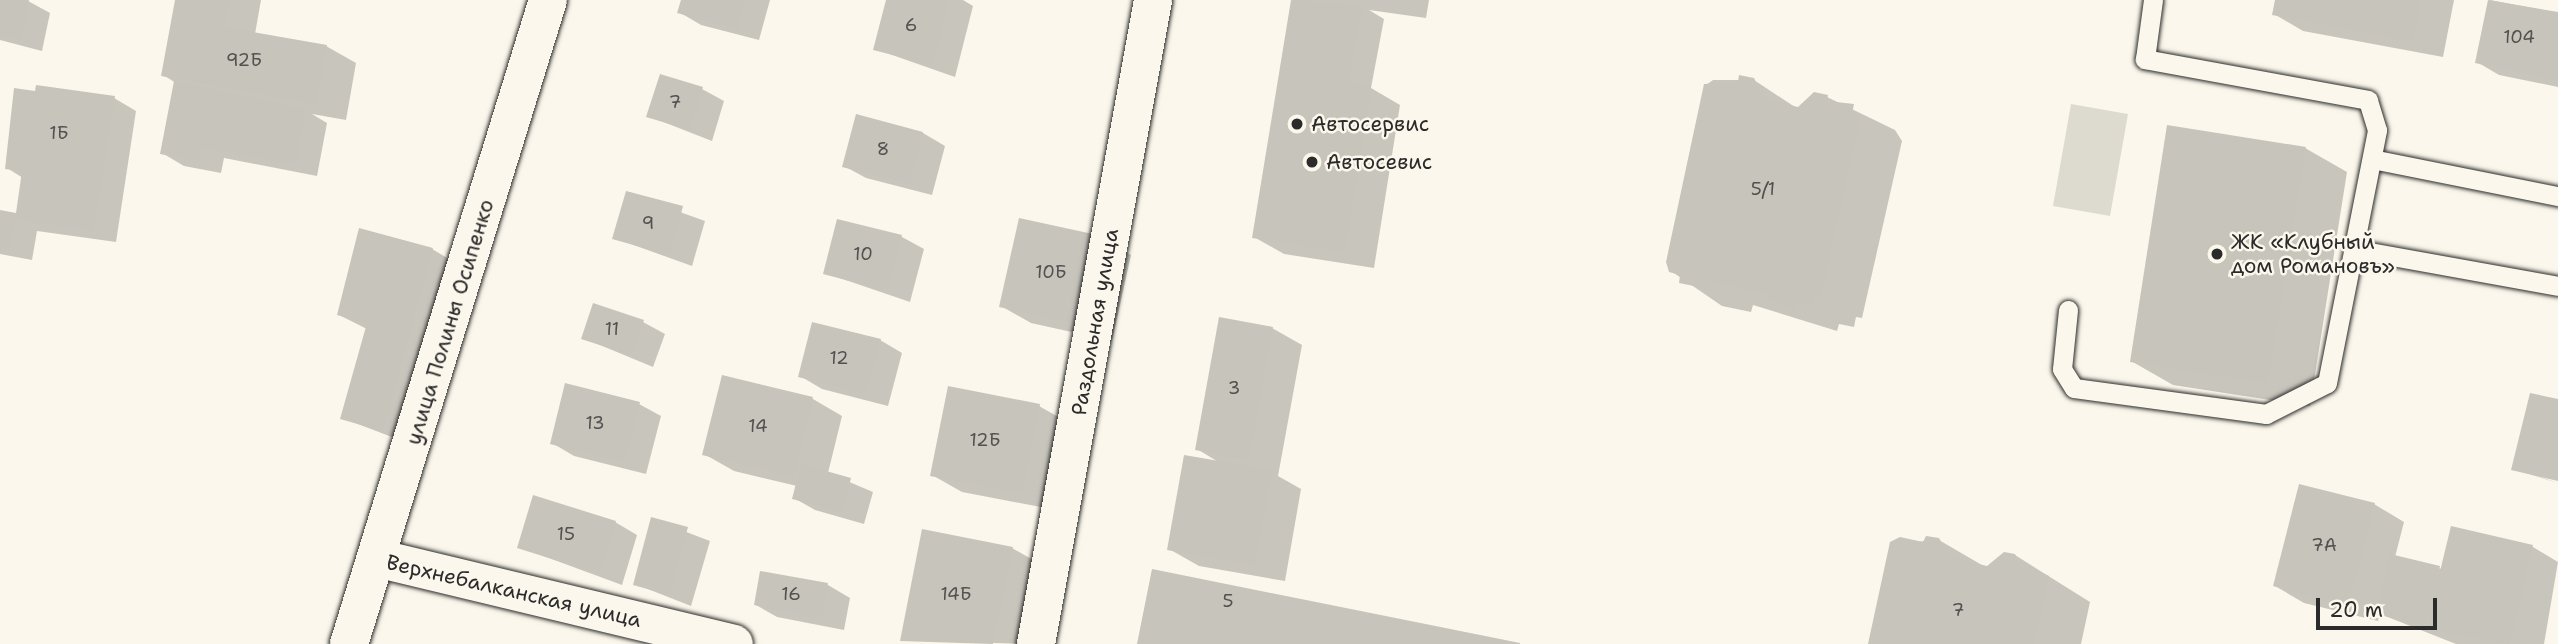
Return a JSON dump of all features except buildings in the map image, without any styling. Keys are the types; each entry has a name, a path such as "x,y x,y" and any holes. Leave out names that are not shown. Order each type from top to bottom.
{"street":[{"name":"улица Полины Осипенко","path":"349,644 548,0"},
{"name":"Раздольная улица","path":"1036,644 1153,0"},
{"name":"Верхнебалканская улица","path":"376,558 734,644"}],"lane":[{"path":"2068,310 2062,369 2074,388 2266,414 2328,383 2377,130 2368,100 2145,59 2153,0"},
{"path":"2372,159 2558,196"},
{"path":"2353,249 2558,286"}],"shaded area":[{"path":"2071,104 2128,114 2110,216 2053,206"}],"place":[{"name":"Автосервис","path":"1297,124"},
{"name":"Автосевис","path":"1312,162"},
{"name":"ЖК «Клубный дом Романовъ»","path":"2217,254"}]}
